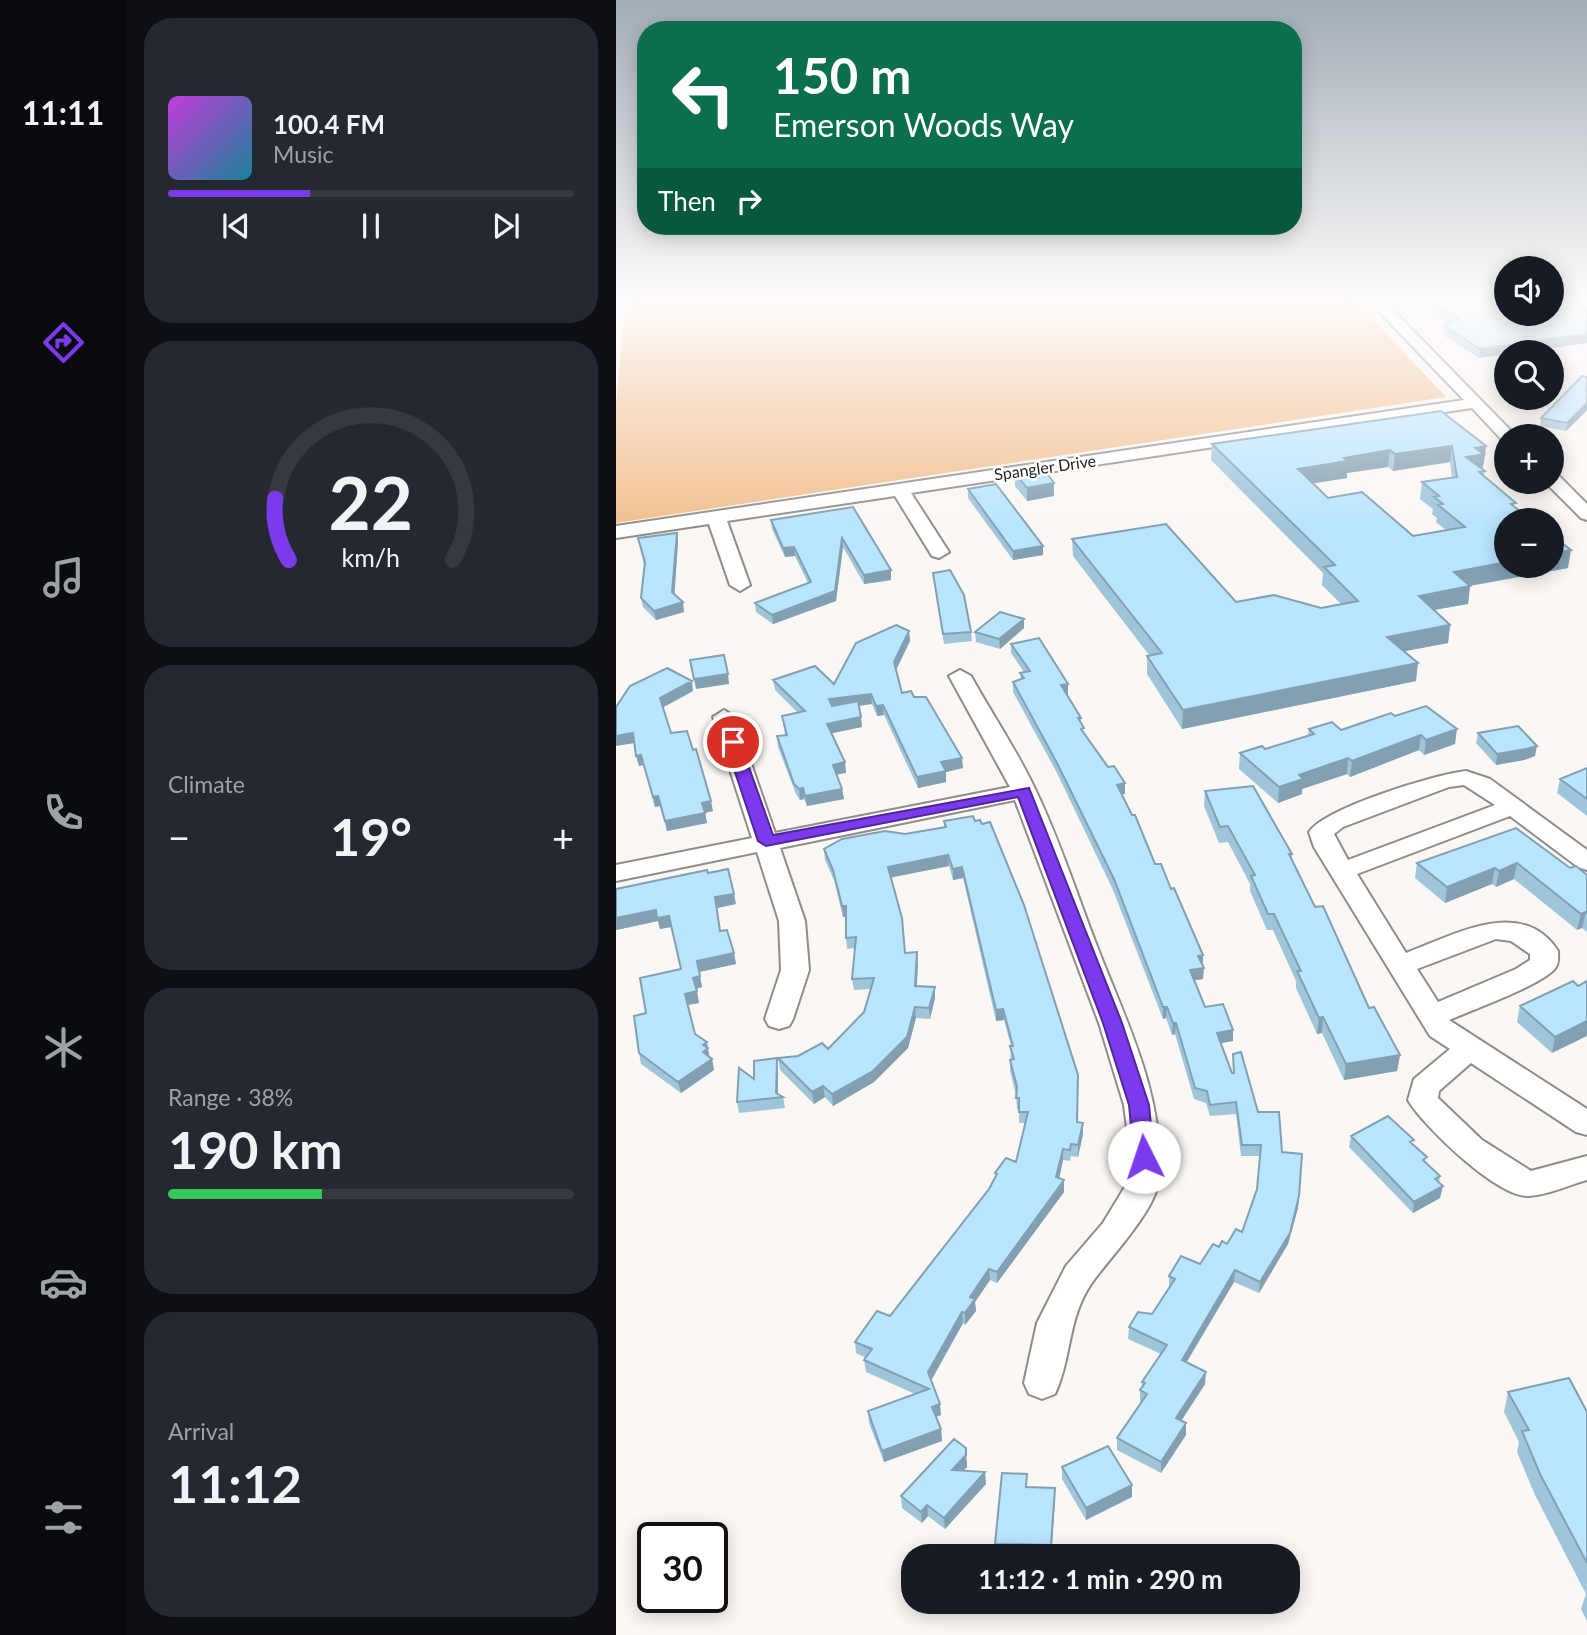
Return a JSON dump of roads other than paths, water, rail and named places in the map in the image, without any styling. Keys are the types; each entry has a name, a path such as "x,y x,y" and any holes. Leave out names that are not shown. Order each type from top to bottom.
{"street":[{"path":"1448,375 1496,424"},
{"name":"Spangler Drive","path":"616,532 1475,403"},
{"path":"900,488 939,552"},
{"path":"1564,491 1587,513"},
{"path":"716,517 740,585"},
{"path":"960,677 1024,791 1113,1023 1139,1105 1144,1157 1142,1186 1115,1232 1078,1276 1054,1323 1042,1383"},
{"path":"724,717 785,894 796,943 795,970 779,1019"},
{"path":"1587,862 1482,784 1466,778 1445,780 1335,822 1321,832 1342,871 1440,1029 1587,1124"},
{"path":"616,873 1024,791"},
{"path":"1342,871 1512,807"},
{"path":"1401,965 1493,930 1507,929 1523,934 1544,951 1544,964 1526,976 1432,1016"},
{"path":"1470,1048 1425,1087 1423,1100 1435,1116 1503,1172 1528,1184 1587,1168"}]}
